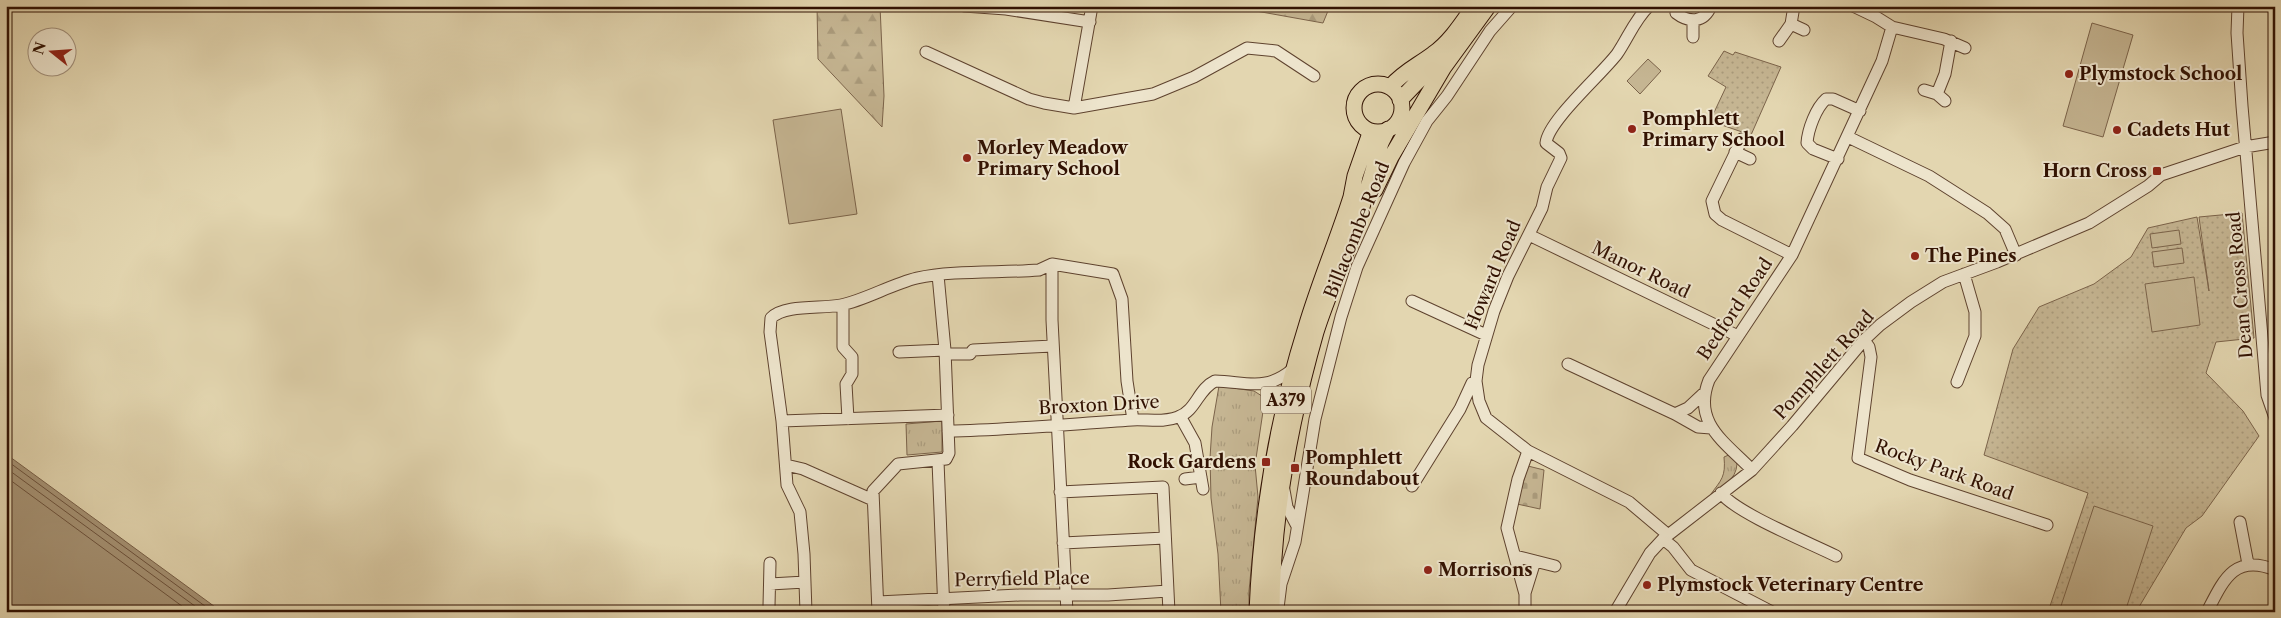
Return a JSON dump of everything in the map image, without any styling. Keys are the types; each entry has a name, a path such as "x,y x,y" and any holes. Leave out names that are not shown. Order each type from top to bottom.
{"main road":[{"path":"1390,88 1401,74 1434,54 1457,30 1484,7"},
{"path":"1368,130 1357,120 1354,105 1357,98 1368,87 1375,85 1390,88 1400,100 1484,7"},
{"name":"Billacombe Road","path":"1353,234 1391,158 1444,67 1484,7"},
{"name":"Billacombe Road","path":"1272,612 1275,531 1283,478 1301,390 1317,331 1353,234 1381,143 1388,130 1397,123 1401,116 1400,100"},
{"name":"Billacombe Road","path":"1257,612 1264,521 1293,369 1321,280 1352,197 1355,176 1369,136 1368,130 1376,132 1388,130"}],"street":[{"path":"964,6 1014,8 1089,26"},
{"path":"1074,108 1092,6"},
{"name":"Billacombe Road","path":"1278,612 1281,584 1294,542 1315,420 1341,317 1357,267 1404,163 1427,121 1447,96 1490,31 1512,6"},
{"name":"Howard Road","path":"1649,6 1642,12 1616,54 1557,121 1547,137 1546,143 1559,153 1561,158 1547,188 1542,208 1508,276 1486,335 1476,381 1479,401 1486,418 1528,451 1629,502 1665,536 1691,570 1772,612"},
{"path":"1676,13 1684,19 1693,21 1704,18 1711,6"},
{"path":"1779,42 1791,24 1794,6"},
{"path":"1854,6 1892,27 1951,41 1965,48"},
{"name":"Dean Cross Road","path":"2238,6 2237,33 2245,147 2267,395 2275,418"},
{"path":"1693,21 1693,37"},
{"path":"1791,24 1804,30"},
{"name":"Bedford Road","path":"1703,394 1709,380 1792,255 1882,61 1892,27"},
{"path":"1924,90 1941,97 1951,41"},
{"path":"926,52 1029,99 1044,104 1074,108 1153,94 1194,77 1247,48 1276,51 1314,76"},
{"path":"1838,159 1813,149 1807,143 1808,134 1821,104 1826,99 1833,99 1860,111"},
{"path":"1848,137 1930,176 1986,213 2005,229 2016,255"},
{"path":"1742,139 1712,200 1715,214 1722,220 1792,255"},
{"name":"Pomphlett Road","path":"1615,612 1650,554 1665,536 1752,470 1792,426 1864,340 1880,325 1911,302 1943,282 2016,255 2089,223 2148,186 2161,175 2245,147 2275,142"},
{"path":"1735,152 1750,159"},
{"name":"Manor Road","path":"1529,235 1738,336"},
{"path":"1052,264 1053,346 1067,612"},
{"path":"806,612 800,512 787,485 782,420 770,332 771,318 776,313 786,310 843,305 896,284 938,275 1040,270 1052,264 1113,274 1122,299 1127,381 1133,420"},
{"path":"1957,382 1975,336 1975,312 1964,274"},
{"path":"878,607 873,491 893,469 903,463 938,461 946,459 949,453 945,352 938,275"},
{"path":"1412,301 1486,335"},
{"path":"843,305 844,347 852,357 852,374 846,384 848,419"},
{"name":"Rocky Park Road","path":"1864,340 1869,347 1871,357 1858,458 1910,480 2046,525"},
{"path":"899,352 970,354 973,350 1053,346"},
{"path":"1568,364 1698,427 1711,428"},
{"name":"Broxton Drive","path":"948,431 995,430 1057,421 1164,420 1180,416 1194,406 1208,384 1215,381 1266,384 1280,380 1293,369"},
{"path":"1412,486 1456,417 1470,391 1472,383 1476,381"},
{"path":"1266,384 1278,394 1284,411"},
{"path":"1674,414 1688,408 1703,394"},
{"path":"1703,394 1702,406 1711,428 1752,470"},
{"path":"782,420 948,415"},
{"path":"1180,416 1195,443 1202,483 1185,479"},
{"path":"1525,612 1525,594 1507,528 1518,479 1528,451"},
{"path":"938,461 944,612"},
{"path":"786,465 804,470 873,500"},
{"name":"Billacombe Road","path":"1283,478 1287,507 1297,526"},
{"path":"1060,492 1163,487 1169,612"},
{"path":"1721,493 1726,500 1836,556"},
{"path":"2240,522 2248,564"},
{"path":"1063,544 1166,538"},
{"path":"1515,556 1555,566"},
{"path":"1525,594 1534,561"},
{"path":"769,606 770,562"},
{"path":"2207,612 2221,584 2230,572 2248,564 2256,564 2275,570"},
{"path":"770,584 805,582"},
{"name":"Perryfield Place","path":"878,607 943,598 1020,595 1066,596 1168,590"}],"green space":[{"path":"817,6 880,6 884,96 882,127 818,59"},
{"path":"1228,6 1330,6 1323,23"},
{"path":"2092,23 2133,35 2103,137 2063,126"},
{"path":"1724,51 1733,55 1735,52 1781,67 1751,135 1710,121 1726,87 1708,76"},
{"path":"1648,59 1661,71 1640,94 1627,81"},
{"path":"841,109 857,214 789,224 773,120"},
{"path":"2242,213 2254,338 2216,342 2206,373 2243,411 2259,436 2202,516 2186,528 2136,612 2048,612 2088,493 1984,455 2013,349 2039,307 2094,284 2131,257 2148,228 2197,217 2209,291 2199,217"},
{"path":"2179,230 2181,244 2152,248 2150,234"},
{"path":"2182,248 2184,263 2154,267 2152,252"},
{"path":"2194,277 2200,325 2152,332 2145,284"},
{"path":"1219,386 1254,391 1265,398 1255,465 1258,497 1249,591 1249,612 1221,612 1218,554 1211,498 1210,458 1212,427"},
{"path":"942,421 942,452 907,455 906,424"},
{"path":"1731,454 1737,464 1734,474 1728,482 1711,494 1723,474 1724,457"},
{"path":"1528,466 1544,470 1540,509 1517,504"},
{"path":"2094,506 2153,526 2125,612 2059,612"}],"water":[{"path":"6,454 222,612 6,612"}],"place":[{"name":"Plymstock School","path":"2069,74"},
{"name":"Pomphlett Primary School","path":"1632,129"},
{"name":"Cadets Hut","path":"2117,130"},
{"name":"Morley Meadow Primary School","path":"967,158"},
{"name":"Horn Cross","path":"2157,171"},
{"name":"The Pines","path":"1915,256"},
{"name":"Rock Gardens","path":"1266,462"},
{"name":"Pomphlett Roundabout","path":"1295,468"},
{"name":"Morrisons","path":"1428,570"},
{"name":"Plymstock Veterinary Centre","path":"1647,585"}]}
